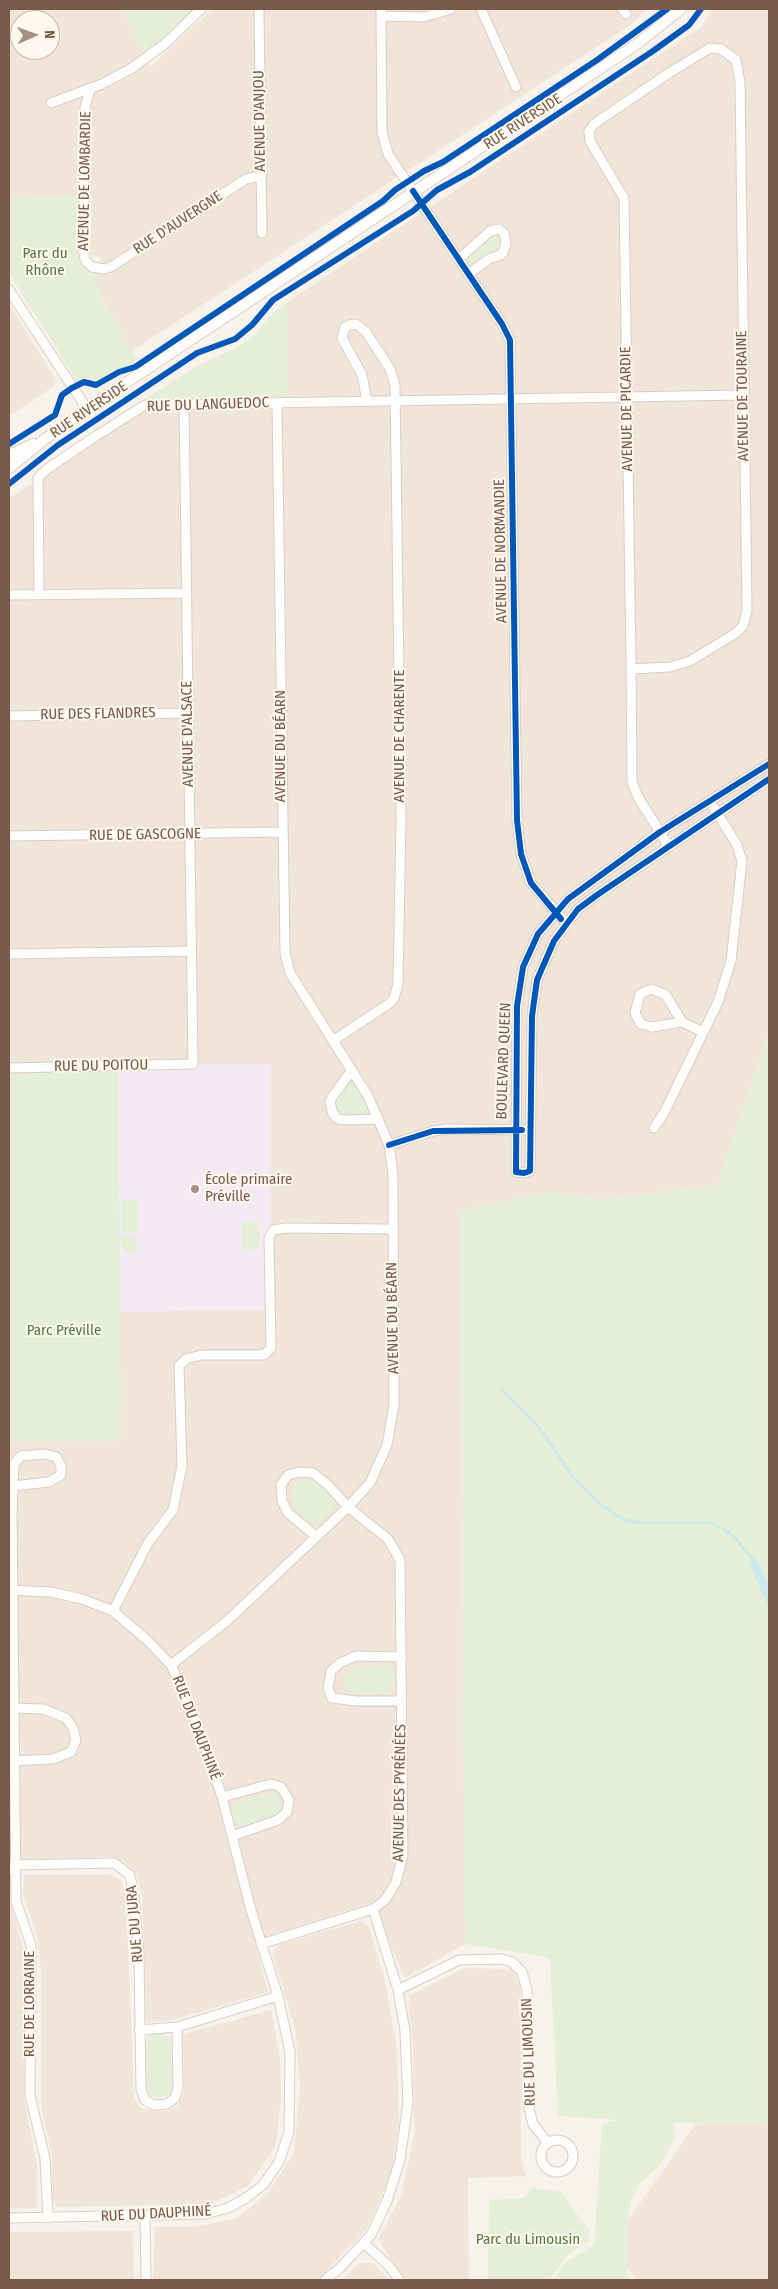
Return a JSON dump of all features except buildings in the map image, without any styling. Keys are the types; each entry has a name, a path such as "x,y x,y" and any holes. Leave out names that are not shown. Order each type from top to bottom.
{"street":[{"path":"51,103 90,89 132,68 157,51 201,9"},
{"name":"AVENUE D'ANJOU","path":"259,9 262,233"},
{"path":"381,12 424,17 451,9"},
{"path":"481,9 516,87"},
{"name":"RUE RIVERSIDE","path":"9,468 45,439 87,410 412,191 637,44 680,9"},
{"name":"AVENUE DE NORMANDIE","path":"381,12 384,143 390,159 509,336 517,820 520,854 531,883 567,924"},
{"name":"AVENUE DE PICARDIE","path":"668,845 638,797 632,782 624,198 590,140 589,132 594,124 669,73 710,48 721,49"},
{"name":"AVENUE DE TOURAINE","path":"631,668 670,668 710,651 743,626 747,611 740,82 736,60 721,49"},
{"name":"AVENUE DE LOMBARDIE","path":"90,89 85,108 83,247 85,260 94,268"},
{"name":"RUE D'AUVERGNE","path":"94,268 103,269 111,266 246,179 261,176"},
{"path":"459,259 490,231 499,229 504,233 506,244 502,254 489,259 468,274"},
{"path":"9,290 87,410"},
{"path":"367,401 362,376 342,338 342,332 350,325 362,326 390,369 395,385 395,400"},
{"name":"RUE DU LANGUEDOC","path":"39,594 38,478 46,469 137,408 152,404 743,395"},
{"name":"AVENUE DE CHARENTE","path":"334,1040 390,1003 397,991 398,984 401,821 395,400"},
{"name":"AVENUE DU BÉARN","path":"171,1665 227,1621 317,1537 370,1483 387,1445 394,1404 393,1175 389,1145 379,1119 352,1070 290,973 284,940 277,402"},
{"name":"AVENUE D'ALSACE","path":"184,404 193,1064"},
{"name":"RUE RIVERSIDE","path":"9,455 45,439"},
{"path":"9,595 186,593"},
{"name":"RUE DES FLANDRES","path":"9,716 188,713"},
{"name":"BOULEVARD QUEEN","path":"769,764 660,832 568,899 538,934 523,967 517,1006 516,1172 524,1174 530,1171 532,1016 537,980 554,941 578,909 668,845 769,779"},
{"path":"654,1128 665,1111 724,988 729,969 742,872 741,855 737,845 710,801"},
{"name":"RUE DE GASCOGNE","path":"9,836 282,832"},
{"path":"9,954 191,951"},
{"path":"682,1022 652,1027 641,1024 635,1013 640,994 651,989 666,994 682,1022 703,1032"},
{"name":"RUE DU POITOU","path":"9,1068 193,1064"},
{"path":"352,1070 330,1102 333,1114 338,1119 346,1120 379,1119"},
{"path":"389,1145 433,1131 530,1130"},
{"path":"113,1611 148,1543 173,1510 182,1466 179,1366 186,1359 202,1355 264,1355 271,1348 268,1238 273,1230 286,1228 392,1230"},
{"name":"RUE DE LORRAINE","path":"13,1486 49,1482 61,1475 61,1466 56,1457 45,1454 21,1456 14,1464 10,1512 13,1708 12,1867 16,1901 31,1944 30,2096 45,2158 48,2218"},
{"path":"317,1537 288,1513 282,1501 282,1485 288,1475 299,1472 313,1473 328,1485 348,1507"},
{"name":"AVENUE DES PYRÉNÉES","path":"261,1944 373,1909 385,1900 396,1882 403,1855 400,1560 388,1539 348,1507"},
{"name":"RUE DU DAUPHINÉ","path":"9,2218 206,2214 228,2208 246,2198 262,2186 279,2162 289,2132 290,2052 278,1996 261,1944 222,1797 196,1721 171,1665 147,1640 113,1611 74,1597 51,1592 10,1590"},
{"path":"401,1701 356,1701 332,1698 328,1688 330,1671 348,1659 356,1656 402,1658"},
{"path":"12,1761 53,1759 71,1752 76,1740 73,1728 66,1718 43,1709 13,1708"},
{"name":"RUE DU DAUPHINÉ","path":"222,1797 271,1784 281,1787 289,1800 287,1812 278,1820 232,1836"},
{"name":"RUE DU JURA","path":"12,1867 114,1863 130,1875 134,1895 139,1958 140,2089 144,2100 154,2105 167,2104 175,2098 178,2088 177,2027"},
{"path":"325,2280 340,2268 371,2235 388,2201 400,2160 408,2102 405,2031 398,1990 373,1909"},
{"name":"RUE DU LIMOUSIN","path":"398,1990 459,1960 502,1959 512,1962 522,1972 527,1990 527,2101 533,2124 547,2142"},
{"path":"140,2030 177,2027 278,1996"},
{"path":"146,2216 146,2280"},
{"path":"364,2243 389,2266 399,2280"}],"shaded area":[{"path":"9,9 123,9 150,67 212,9 647,9 629,26 132,351 96,287 94,275 101,257 90,255 92,196 9,197"},
{"path":"713,9 769,9 769,1034 717,1185 605,1199 548,1192 460,1211 465,1944 405,1978 372,1903 254,1940 268,1992 169,2021 148,2022 146,2018 142,1895 137,1876 130,1866 113,1857 9,1860 9,1442 120,1440 119,1312 271,1309 271,1064 193,1064 9,1072 9,498 147,410 287,407 287,302 701,27"},
{"path":"9,304 57,381 54,386 9,416"},
{"name":"École primaire Préville","path":"193,1064 271,1064 271,1309 119,1312 118,1069"},
{"path":"24,1875 110,1875 121,1880 126,1893 134,2097 137,2105 143,2109 168,2111 178,2105 184,2093 183,2034 271,2010 280,2058 281,2098 276,2146 248,2186 211,2204 58,2207 52,2199 52,2158 41,2104 41,1969 36,1931 23,1894"},
{"path":"9,1897 24,1951 24,2099 37,2164 37,2208 9,2209"},
{"path":"361,1921 369,1926 384,1977 397,2048 399,2123 391,2176 366,2230 318,2280 153,2280 155,2227 191,2227 236,2219 269,2192 294,2152 300,2086 295,2028 273,1955 277,1945"},
{"path":"465,1968 511,1969 520,1984 521,2159 526,2176 468,2178 469,2280 405,2280 385,2251 379,2238 401,2196 414,2135 413,2045 408,2006 410,1995"},
{"path":"696,2124 769,2124 769,2280 638,2280 609,2247"},
{"path":"133,2231 134,2280 9,2280 9,2232"},
{"path":"360,2263 374,2263 389,2280 341,2280"}],"green space":[{"path":"123,9 195,9 144,55"},
{"name":"Parc du Rhône","path":"81,196 82,265 94,275 99,294 138,360 95,383 85,380 78,383 9,273 9,197"},
{"path":"497,233 502,243 498,250 469,263 469,258 484,243 486,245 486,241 493,234"},
{"path":"287,302 288,398 143,400 199,365 243,344 256,334 270,316"},
{"path":"769,1034 769,2124 673,2123 675,2138 661,2164 639,2184 631,2201 627,2224 627,2275 630,2280 553,2280 566,2262 594,2245 602,2124 620,2120 558,2116 550,1958 465,1944 460,1210 548,1192 605,1199 717,1185"},
{"name":"Parc Préville","path":"118,1069 121,1441 9,1442 9,1072"},
{"path":"347,1083 356,1085 369,1109 365,1115 348,1118 337,1112 334,1106 336,1098"},
{"path":"138,1199 138,1232 121,1232 121,1200"},
{"path":"259,1221 259,1246 252,1251 248,1251 242,1246 242,1222"},
{"path":"121,1235 136,1235 137,1252 127,1253 121,1245"},
{"path":"303,1479 317,1482 332,1497 335,1503 335,1507 321,1522 311,1523 294,1508 291,1492 295,1484"},
{"path":"389,1665 394,1672 393,1688 387,1693 352,1695 345,1690 345,1677 353,1670 362,1666"},
{"path":"273,1793 280,1798 282,1808 277,1815 244,1826 235,1823 232,1810 238,1801"},
{"path":"152,2033 165,2033 171,2040 173,2087 170,2094 160,2098 150,2096 146,2090 147,2038"},
{"name":"Parc du Limousin","path":"533,2188 561,2192 590,2232 589,2241 567,2255 549,2280 488,2280 489,2200 525,2198"}],"water":[{"path":"751,1557 755,1557 769,1585 769,1608 750,1565"}],"waterway":[{"path":"501,1389 538,1426 573,1477 602,1506 625,1520 643,1523 710,1523 733,1536 751,1557"}],"cycle path":[{"path":"9,444 55,415 62,395 72,388 84,382 96,385 119,372 135,367 383,201 395,190 424,171 443,162 597,60 667,9"},
{"path":"9,484 58,445 197,353 235,339 252,325 273,300 413,211 437,190 470,172 653,51 689,25 701,9"},
{"path":"413,191 502,324 510,340 517,820 521,854 531,883 561,919"},
{"path":"769,764 660,832 568,899 538,934 523,967 517,1006 516,1172 524,1173 530,1171 532,1016 537,980 554,941 578,909 769,779"},
{"path":"389,1145 433,1131 522,1130"}],"place":[{"name":"École primaire Préville","path":"195,1189"}]}
